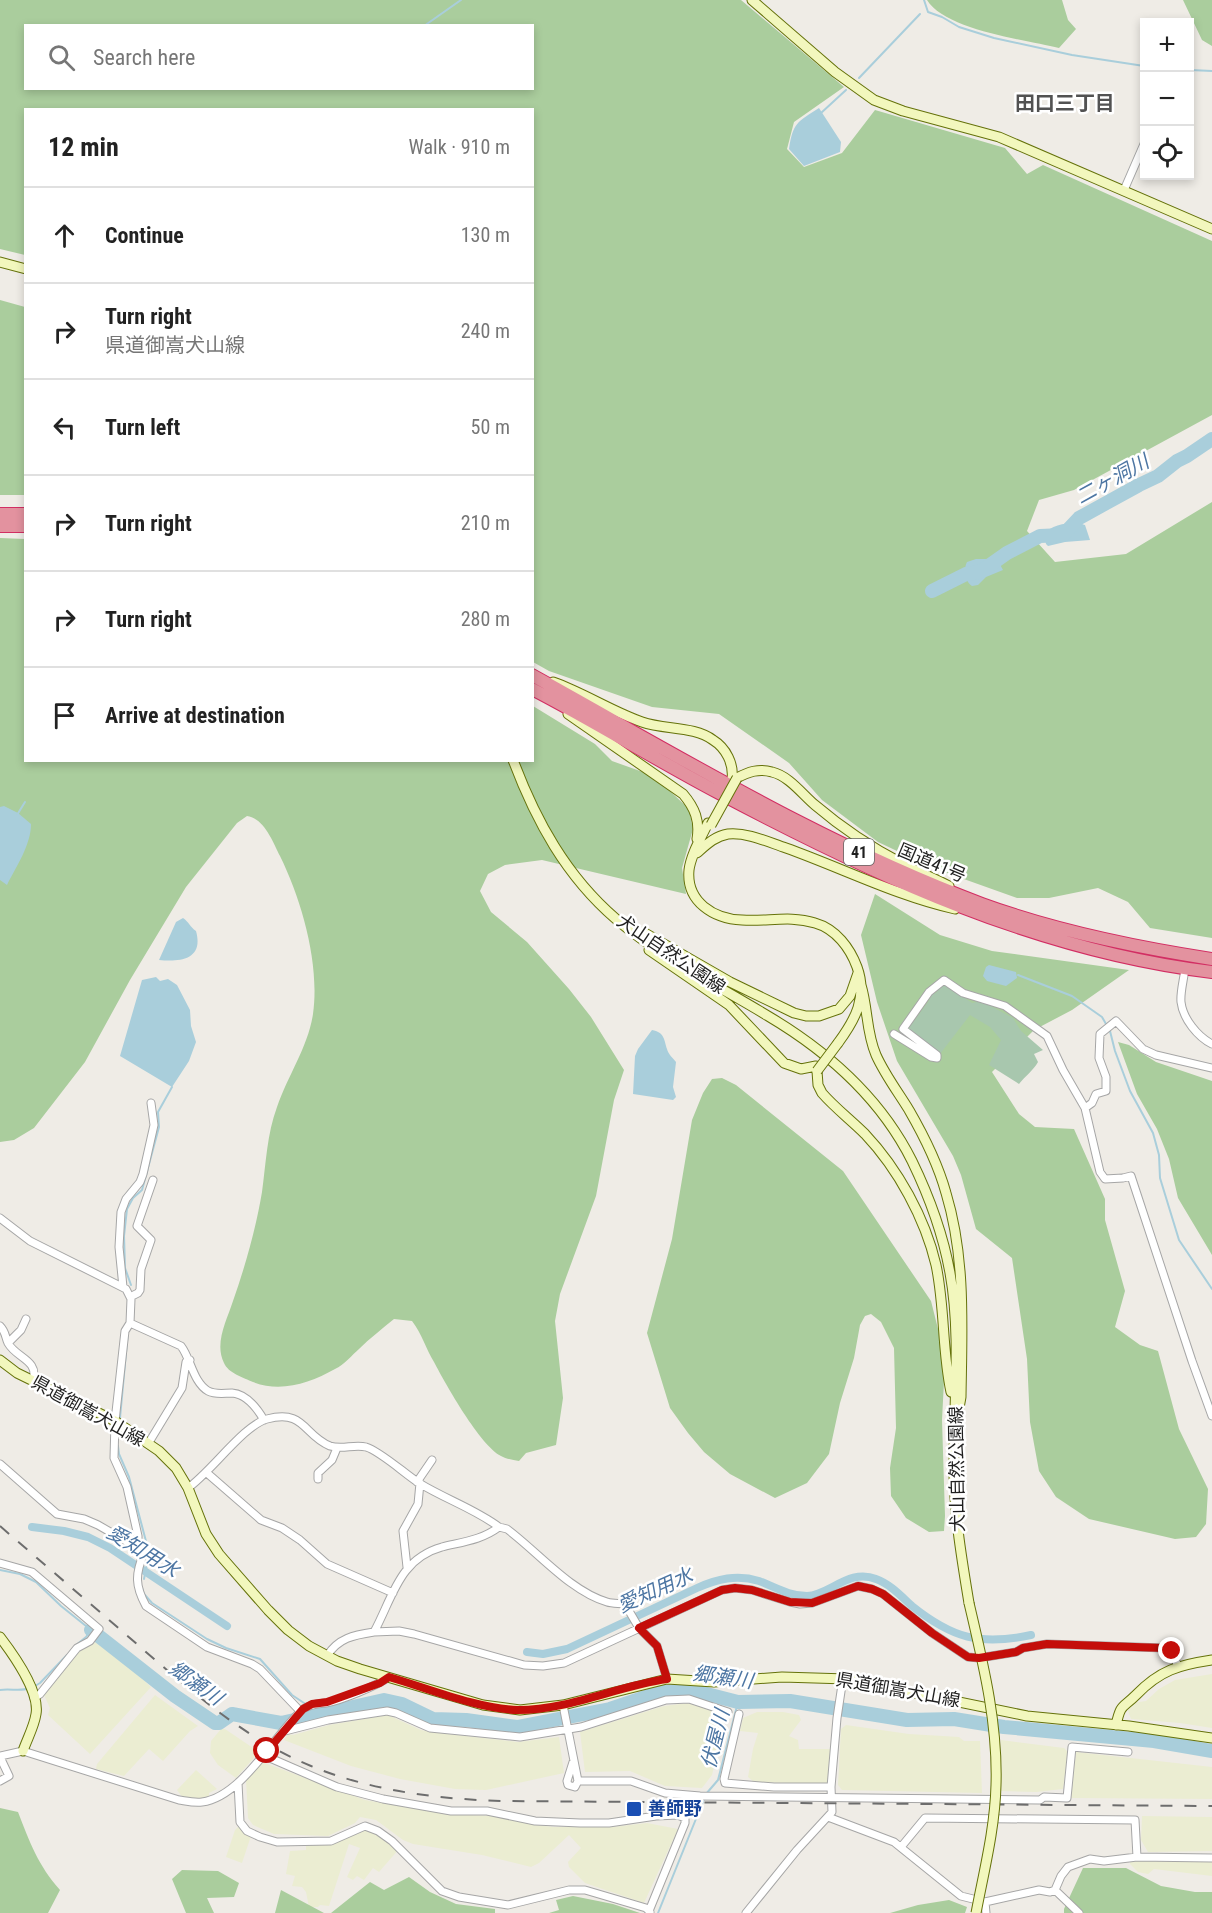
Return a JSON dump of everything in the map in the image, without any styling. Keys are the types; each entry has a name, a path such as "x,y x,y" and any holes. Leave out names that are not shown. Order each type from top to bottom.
{"highway":[{"path":"0,514 24,514"},
{"path":"0,526 24,526"},
{"name":"国道41号","path":"535,683 784,815 982,909 1012,926 1099,950 1212,972"},
{"name":"国道41号","path":"535,683 718,792 835,853 904,885 982,909 1071,931 1143,948 1212,959"}],"main road":[{"path":"752,0 835,72 874,99 903,111 999,137 1212,229"},
{"path":"0,262 24,268"},
{"path":"535,683 576,690 645,723 706,735 725,749 734,779"},
{"path":"535,683 683,794 691,804 698,827 689,870 690,886 697,902 722,917 742,920 793,918 816,923 830,929 846,945 858,970 865,996 870,1039 876,1056 928,1146 946,1191 953,1217 962,1296 962,1397 955,1431"},
{"name":"犬山自然公園線","path":"514,762 527,798 552,845 580,882 617,919 657,949 771,1017 838,1066 859,1087 893,1130 911,1159 926,1192 950,1274 954,1321 955,1496 959,1544 994,1726 996,1786 991,1836 976,1913"},
{"path":"693,856 734,779 753,771 773,772 785,777 830,817 868,843 906,866 934,878 982,909"},
{"path":"693,856 716,838 728,834 741,835 760,839 808,856 931,903 982,909"},
{"path":"617,919 730,982 794,1013 806,1016 819,1016 839,1009 850,996 858,970"},
{"path":"617,919 658,957 729,1005 784,1063 801,1069 817,1068"},
{"path":"861,984 860,1006 855,1018 817,1068 818,1085 822,1094 866,1136 884,1157 915,1209 925,1232 936,1264 949,1382 955,1409"},
{"name":"県道御嵩犬山線","path":"0,1360 17,1373 115,1422 148,1444 176,1468 188,1488 206,1534 219,1554 288,1630 327,1656 360,1669 501,1709 520,1710 563,1708 667,1679 714,1683 782,1677 843,1678 901,1688 1027,1716 1212,1738"},
{"path":"0,1637 14,1655 28,1683 37,1712 23,1751"},
{"path":"1116,1725 1124,1704 1156,1677 1178,1666 1212,1660"}],"street":[{"path":"1125,190 1140,154"},
{"path":"1185,968 1181,1002 1185,1015 1197,1034 1212,1044"},
{"path":"894,1034 931,1057 937,1058 937,1055 903,1029 929,992 944,980 963,993 1005,1006 1047,1036 1085,1108 1100,1172 1105,1179 1131,1176 1212,1416"},
{"path":"1085,1108 1092,1103 1096,1094 1106,1091 1106,1077 1099,1058 1100,1034 1116,1021 1143,1049 1149,1052 1212,1068"},
{"path":"138,1548 138,1536 127,1487 114,1458 115,1422 125,1331 130,1323 130,1297 123,1287 120,1247 121,1212 126,1199 140,1182 143,1174 154,1125 151,1103"},
{"path":"130,1297 140,1290 141,1269 151,1240 137,1226 153,1180"},
{"path":"0,1218 30,1241 103,1280 123,1287"},
{"path":"8,1343 21,1330 26,1319"},
{"path":"130,1323 182,1346 200,1383 208,1391 244,1396 264,1420"},
{"path":"0,1326 7,1336 8,1343 33,1366 35,1373 33,1380"},
{"path":"148,1444 182,1388 184,1368 186,1362 190,1360"},
{"path":"188,1488 207,1473 241,1437 264,1420 286,1417 295,1419 319,1439 337,1448 369,1448 419,1483 507,1529 583,1590 605,1602 626,1604 639,1628 657,1646 667,1679"},
{"path":"318,1479 318,1473 332,1460 337,1448"},
{"path":"407,1567 403,1531 418,1504 419,1483 432,1460"},
{"path":"0,1464 57,1514 84,1519 144,1552 137,1588 146,1606 207,1647 260,1669 292,1705 301,1710"},
{"path":"207,1473 261,1520 282,1528 300,1540 327,1564 393,1593"},
{"path":"374,1632 407,1567 439,1548 467,1543 500,1527"},
{"path":"0,1563 32,1572 99,1629 94,1638 77,1648 40,1694 33,1695"},
{"path":"327,1656 333,1648 349,1637 374,1632 399,1631 524,1665 543,1666 564,1663 722,1590 735,1588 752,1590 790,1602 812,1603 858,1586 883,1594 932,1633 968,1657 979,1658 1016,1652 1023,1648 1047,1644 1164,1648 1172,1651 1178,1666"},
{"path":"0,1781 9,1776 0,1757 23,1751 179,1800 204,1802 225,1793 238,1783 301,1710 312,1704 327,1702 380,1683 389,1677"},
{"path":"746,1913 796,1850 828,1817 833,1807 831,1787 838,1700 843,1678"},
{"path":"286,1729 328,1720 387,1712 440,1729 520,1737 567,1731 666,1700 689,1699 728,1712"},
{"path":"563,1708 578,1781 575,1786 571,1787 567,1781 573,1761"},
{"path":"739,1714 725,1783 774,1787 831,1787"},
{"path":"578,1781 631,1781 665,1793 700,1796 1040,1800 1044,1797 1067,1798 1072,1747 1128,1752"},
{"path":"238,1783 240,1822 247,1831 260,1837 277,1842 331,1841 365,1826 378,1831 392,1841 442,1891 459,1897 508,1905 569,1890 585,1890 650,1912 686,1823 685,1818 678,1815 609,1823 580,1823 536,1821 487,1811 451,1811 383,1800 337,1787 263,1755"},
{"path":"828,1817 894,1842 961,1896 985,1902 1039,1890 1050,1892 1055,1890 1068,1867 1079,1862 1137,1857 1212,1858"},
{"path":"902,1847 925,1818 1135,1820 1137,1857"},
{"path":"1055,1890 1079,1913"},
{"path":"985,1902 986,1913"}],"green space":[{"path":"0,0 741,0 844,87 794,122 787,149 804,167 842,153 875,110 1005,148 1027,174 1043,165 1212,241 1212,415 1074,490 1039,500 1027,531 1055,562 1126,554 1212,502 1212,938 1150,928 1128,902 1098,888 1049,898 1017,898 933,868 878,842 822,800 789,763 719,714 652,707 549,671 534,663 534,108 24,108 24,255 0,249"},
{"path":"927,0 1062,0 1068,20 1076,29 1059,48 968,26 936,10"},
{"path":"1183,0 1212,0 1212,46 1202,40 1194,18 1192,18"},
{"path":"0,300 24,307 24,495 0,495"},
{"path":"0,538 24,539 24,762 534,762 534,707 595,744 612,761 654,776 689,809 693,829 682,868 686,894 542,860 505,865 488,874 480,891 491,912 527,942 569,989 591,1017 624,1070 614,1100 596,1196 560,1294 555,1321 563,1398 556,1445 526,1453 519,1461 503,1457 493,1450 483,1440 455,1399 412,1321 394,1319 338,1367 295,1385 274,1387 253,1382 233,1372 224,1363 220,1348 221,1340 253,1233 262,1192 271,1128 282,1095 307,1038 313,1014 314,975 302,913 288,874 271,838 263,826 253,818 247,816 237,823 186,887 130,980 85,1062 34,1128 14,1140 0,1142"},
{"path":"875,894 940,935 992,951 1129,970 1072,1010 1034,1030 992,1072 1019,1114 1035,1127 1074,1129 1105,1199 1105,1220 1125,1291 1115,1327 1140,1345 1158,1351 1179,1429 1208,1489 1206,1524 1196,1537 1175,1539 1089,1519 1056,1497 1039,1471 1030,1422 1027,1359 1012,1258 976,1229 961,1175 953,1156 897,1061 877,1002 861,935"},
{"path":"945,984 972,1003 981,1001 1013,1018 1021,1031 1043,1050 1034,1054 1038,1062 1019,1084 989,1065 1001,1040 990,1027 970,1015 940,1054 908,1029 929,1001 931,994 936,993"},
{"path":"1118,1042 1129,1045 1156,1062 1212,1081 1212,1255 1178,1198 1169,1159 1157,1129 1137,1094"},
{"path":"722,1078 736,1085 843,1171 931,1301 939,1333 944,1381 942,1420 944,1531 929,1532 906,1518 891,1496 890,1468 896,1428 894,1348 881,1322 871,1314 865,1316 860,1325 854,1358 840,1403 829,1454 807,1483 775,1498 730,1474 704,1452 670,1408 647,1333 672,1239 692,1120 703,1093 712,1079"},
{"path":"96,1642 151,1687 90,1754 48,1715 50,1708 44,1695 79,1651"},
{"path":"1212,1674 1212,1728 1131,1719 1127,1708 1132,1703 1146,1701 1159,1689 1175,1680"},
{"path":"155,1695 198,1726 190,1731 163,1761 149,1749 124,1776 96,1769 97,1764"},
{"path":"688,1703 726,1715 712,1775 702,1788 665,1786 630,1771 585,1772 580,1732 664,1706"},
{"path":"757,1712 783,1712 799,1715 801,1720 789,1736 798,1740 799,1749 831,1749 828,1784 754,1782 748,1777 758,1733 740,1731 743,1718"},
{"path":"388,1715 421,1730 431,1732 518,1742 559,1737 564,1773 486,1790 455,1789 400,1779 351,1766 284,1740 288,1734 293,1735 329,1725"},
{"path":"846,1725 909,1734 959,1737 964,1741 980,1741 982,1793 842,1790 838,1785 841,1729"},
{"path":"221,1729 225,1729 259,1752 236,1778 218,1765 210,1753 211,1741"},
{"path":"1001,1740 1064,1748 1068,1752 1063,1789 1036,1792 1001,1791"},
{"path":"1076,1752 1212,1767 1212,1799 1071,1798"},
{"path":"262,1762 365,1800 446,1814 496,1816 534,1825 555,1827 612,1827 647,1823 678,1829 644,1903 585,1883 569,1867 568,1862 581,1848 569,1835 539,1863 531,1867 482,1855 413,1844 403,1840 376,1820 360,1817 355,1823 328,1836 274,1834 253,1825 248,1818 246,1780"},
{"path":"196,1770 217,1789 204,1799 183,1798 177,1790"},
{"path":"0,1808 18,1812 40,1863 60,1890 48,1913 0,1913"},
{"path":"1142,1816 1212,1817 1212,1851 1148,1852 1141,1840"},
{"path":"239,1826 251,1836 242,1863 226,1857 235,1830"},
{"path":"365,1829 380,1834 399,1849 379,1872 373,1868 364,1880 357,1876 353,1880 347,1877 360,1848 349,1844 329,1906 309,1907 306,1892 302,1887 292,1886 295,1876 286,1874 290,1851 306,1850 306,1843 331,1844"},
{"path":"1130,1860 1212,1861 1212,1876 1154,1869 1148,1874 1138,1872 1130,1864"},
{"path":"1083,1868 1126,1868 1161,1886 1195,1892 1212,1892 1212,1913 1064,1913"},
{"path":"182,1870 218,1871 239,1883 234,1897 207,1898 214,1913 186,1913 172,1879"},
{"path":"409,1877 430,1892 456,1904 495,1909 495,1913 331,1913 370,1882 384,1890"},
{"path":"281,1890 324,1913 275,1913"},
{"path":"573,1896 613,1904 640,1913 549,1913 559,1910 556,1900"},
{"path":"949,1900 967,1907 965,1913 890,1913 918,1905"}],"water":[{"path":"819,108 841,142 840,152 804,166 789,149 792,134 801,120"},
{"path":"1075,522 1085,525 1090,540 1048,546 1046,544 1044,535 1050,529"},
{"path":"976,559 997,559 1003,570 986,577 978,585 972,586 966,578 965,568 967,562"},
{"path":"4,806 18,813 31,824 26,848 7,885 0,880 0,807"},
{"path":"183,918 196,931 197,948 188,957 182,959 159,960 176,922"},
{"path":"989,965 1016,972 1017,978 1006,986 987,981 983,976"},
{"path":"156,977 160,981 168,979 177,985 190,1010 191,1026 196,1042 189,1061 172,1087 120,1056 142,980"},
{"path":"652,1030 661,1034 668,1053 676,1062 673,1087 676,1097 673,1100 633,1094 635,1056"}],"waterway":[{"path":"427,24 461,0"},
{"path":"924,0 928,12 959,27 994,38 1072,55 1140,65"},
{"path":"859,78 920,14"},
{"path":"1194,70 1212,71"},
{"path":"821,113 846,90"},
{"name":"二ヶ洞川","path":"932,591 966,574 980,572 1007,553 1040,536 1063,535 1079,518 1158,476 1212,439"},
{"path":"17,815 25,802"},
{"path":"1018,975 1072,996 1102,1017 1110,1031 1130,1091 1153,1133 1159,1155 1160,1178 1179,1240 1212,1289"},
{"path":"131,1285 125,1268 124,1236 127,1209 133,1198 142,1190 159,1127 158,1112 172,1087"},
{"path":"120,1418 128,1331"},
{"path":"118,1446 129,1477 147,1545"},
{"name":"愛知用水","path":"32,1527 88,1537 110,1548 227,1626"},
{"name":"愛知用水","path":"144,1579 147,1564"},
{"path":"0,1570 20,1574 36,1582 91,1630 75,1646"},
{"name":"愛知用水","path":"527,1652 543,1654 567,1649 697,1588 712,1582 735,1578 751,1579 788,1593 807,1596 815,1595 848,1579 866,1577 886,1584 940,1626 967,1637 997,1640 1031,1635"},
{"path":"142,1588 152,1603 207,1639 260,1659 292,1695 307,1705"},
{"name":"郷瀬川","path":"91,1630 175,1696 215,1723 219,1723 232,1714 281,1723 384,1700 402,1704 433,1719 466,1720 517,1727 610,1709 661,1692 691,1690 738,1702 790,1701 907,1720 954,1719 1004,1727 1154,1741 1212,1751"},
{"path":"35,1686 67,1655"},
{"path":"0,1690 29,1688"},
{"name":"伏屋川","path":"706,1794 718,1780 738,1702"},
{"path":"312,1708 318,1714"},
{"name":"伏屋川","path":"658,1913 704,1799"}],"railway":[{"path":"0,1526 178,1680 241,1728 311,1766 381,1788 429,1796 502,1801 1212,1806"}],"place":[{"name":"善師野","path":"634,1809"}],"district":[{"name":"田口三丁目","path":"1065,103"}],"route":[{"path":"267,1751 303,1709 312,1704 327,1702 380,1683 389,1677 483,1705 520,1710 563,1705 667,1679 657,1646 639,1628 710,1594 735,1588 765,1593 800,1604 826,1599 845,1589 858,1586 872,1589 883,1594 914,1620 968,1657 979,1658 1016,1652 1023,1648 1047,1644 1164,1648 1172,1651"}]}
